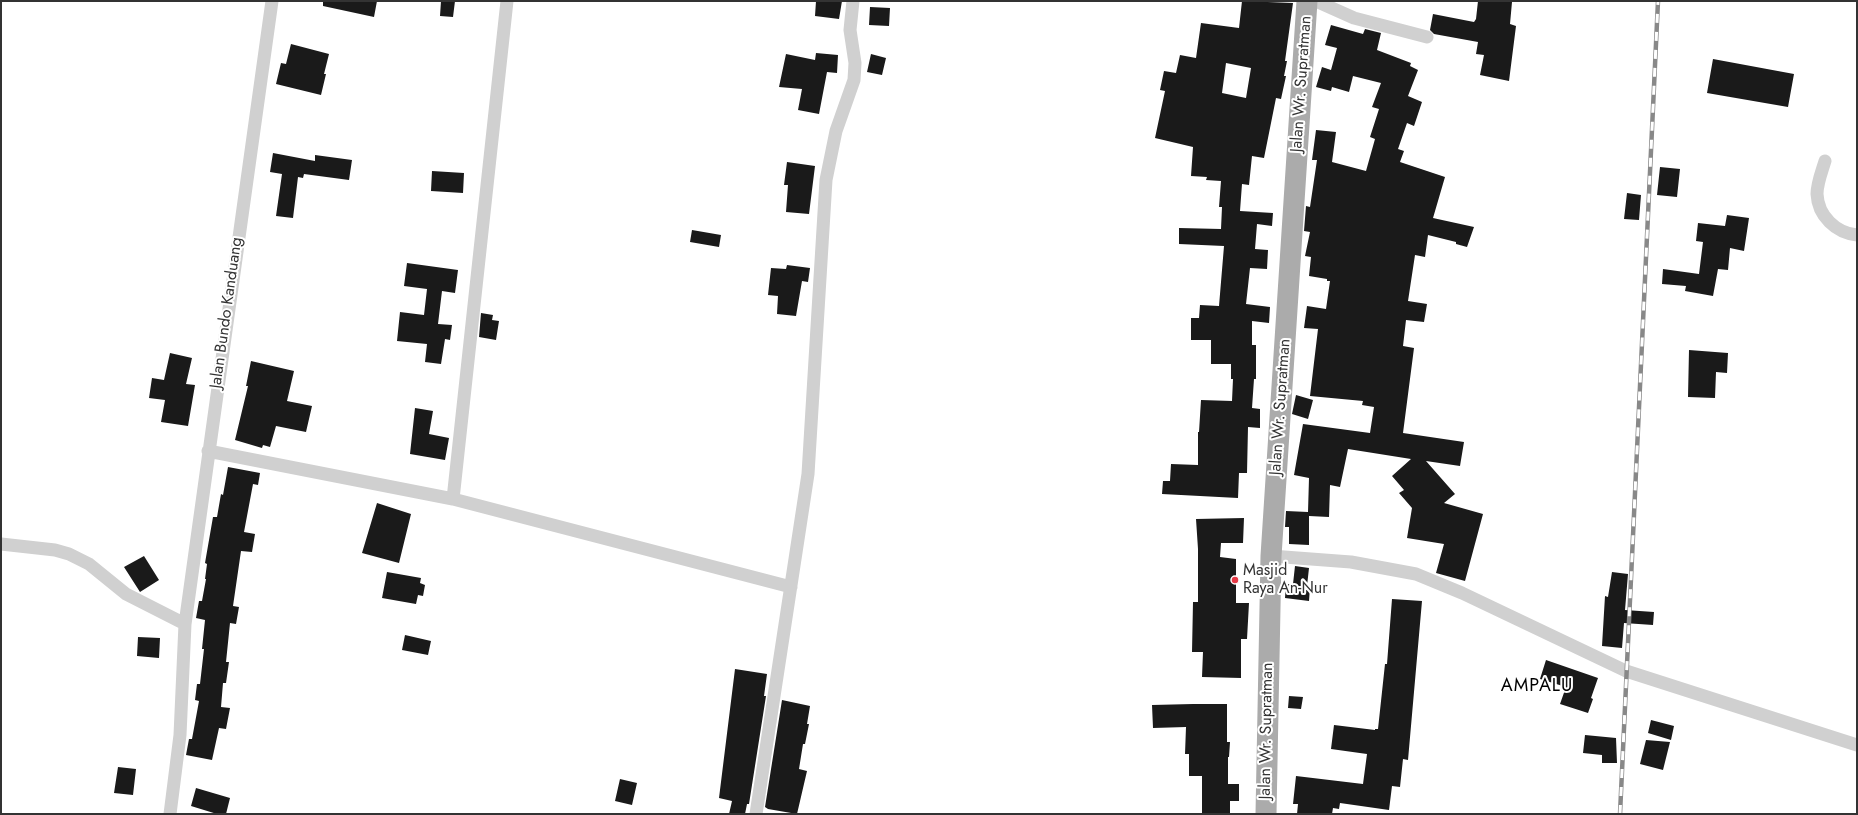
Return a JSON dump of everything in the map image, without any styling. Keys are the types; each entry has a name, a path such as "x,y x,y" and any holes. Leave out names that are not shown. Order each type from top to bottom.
{"main road":[{"name":"Jalan Wr. Supratman","path":"1266,814 1271,556 1307,1"}],"street":[{"name":"Jalan Bundo Kanduang","path":"170,814 180,735 185,624 272,1"},
{"path":"453,499 507,1"},
{"path":"756,814 808,474 826,180 836,131 854,80 855,63 850,30 853,1"},
{"path":"1316,1 1354,18 1427,37"},
{"path":"1825,161 1817,185 1817,195 1820,208 1825,217 1833,226 1843,232 1857,235"},
{"path":"208,451 453,499 791,587"},
{"path":"1,544 55,550 70,554 89,564 126,594 185,624"},
{"path":"1271,556 1351,562 1416,574 1462,593 1626,671 1857,744"}],"building":[{"path":"323,1 377,1 374,17 323,6"},
{"path":"441,1 455,1 453,17 440,16"},
{"path":"816,1 842,1 839,19 815,16"},
{"path":"1242,1 1293,3 1285,61 1287,61 1284,76 1286,76 1281,99 1276,98 1264,158 1252,156 1249,185 1242,184 1240,211 1273,213 1272,226 1257,224 1255,249 1268,250 1267,269 1250,268 1246,304 1270,307 1269,323 1252,321 1252,345 1256,345 1256,379 1254,379 1252,408 1260,409 1260,428 1248,427 1247,473 1239,473 1238,498 1162,494 1163,481 1170,481 1171,464 1198,465 1198,432 1201,400 1232,401 1233,379 1231,379 1231,364 1211,364 1211,340 1191,340 1191,318 1199,318 1200,305 1219,306 1224,246 1179,244 1179,228 1221,229 1222,207 1219,207 1221,181 1206,180 1207,177 1191,176 1193,147 1155,138 1165,91 1160,90 1164,71 1176,73 1180,55 1196,58 1201,23 1239,28","holes":["1226,63 1251,68 1246,98 1222,93"]},
{"path":"1478,1 1512,2 1510,24 1516,26 1509,81 1480,75 1484,55 1476,54 1478,42 1434,34 1430,30 1433,14 1474,22 1476,19"},
{"path":"870,7 890,8 889,26 869,25"},
{"path":"1331,25 1363,34 1365,29 1381,33 1377,50 1411,63 1410,66 1418,70 1408,96 1422,102 1414,126 1407,123 1398,149 1404,151 1400,162 1445,177 1433,218 1474,227 1467,247 1456,244 1456,242 1428,235 1425,257 1415,255 1408,301 1427,304 1424,322 1406,320 1403,346 1414,348 1403,433 1464,442 1460,466 1426,461 1455,494 1444,503 1483,514 1465,581 1436,573 1444,544 1407,538 1412,508 1399,493 1404,490 1392,476 1411,459 1348,449 1340,487 1330,485 1329,517 1309,516 1309,545 1289,544 1289,527 1285,527 1286,511 1308,512 1309,478 1294,475 1303,424 1370,433 1374,407 1362,405 1363,401 1310,396 1318,329 1304,328 1307,306 1326,309 1330,281 1327,281 1327,279 1309,276 1311,257 1305,256 1310,232 1304,231 1306,206 1310,207 1317,160 1312,160 1316,130 1336,132 1332,162 1366,171 1375,139 1370,137 1379,109 1372,107 1381,83 1353,76 1349,92 1332,87 1331,91 1316,87 1322,67 1331,70 1337,48 1325,45"},
{"path":"291,44 329,54 321,95 276,84 281,63 286,64"},
{"path":"816,53 838,55 837,73 827,72 819,114 798,110 802,89 779,87 786,54 815,60"},
{"path":"871,54 886,58 882,75 867,72"},
{"path":"1713,59 1794,74 1788,107 1707,93"},
{"path":"273,153 315,161 315,155 352,160 349,180 304,174 303,178 298,177 293,218 276,216 282,174 270,172"},
{"path":"787,162 815,166 809,214 786,212 788,185 784,185"},
{"path":"1660,167 1680,169 1677,197 1657,195"},
{"path":"432,171 464,173 463,193 431,191"},
{"path":"1627,193 1641,195 1639,220 1624,219"},
{"path":"1727,215 1749,218 1744,251 1730,248 1728,270 1718,269 1713,296 1685,291 1686,286 1662,284 1663,269 1699,274 1703,242 1696,241 1698,223 1725,226"},
{"path":"692,230 721,235 719,247 690,242"},
{"path":"407,263 458,270 455,293 442,291 438,324 452,325 450,340 445,339 441,364 425,362 427,344 397,341 400,312 424,315 427,289 404,286"},
{"path":"787,265 810,268 808,282 802,281 796,316 777,314 778,296 768,295 771,268 786,269"},
{"path":"481,313 493,315 492,320 499,321 496,340 479,337"},
{"path":"1689,350 1728,353 1727,373 1716,372 1715,398 1688,397"},
{"path":"170,353 192,358 186,384 195,385 188,426 161,422 165,400 149,398 152,378 164,380"},
{"path":"251,361 294,371 287,401 312,406 306,432 276,426 270,447 263,445 262,448 235,440 248,386 246,386"},
{"path":"1296,395 1313,400 1308,419 1292,414"},
{"path":"415,408 433,411 429,434 449,438 445,460 410,454"},
{"path":"228,467 260,473 258,485 253,484 244,532 255,534 252,552 241,551 233,606 239,607 236,624 230,623 226,662 229,662 226,683 223,683 221,707 230,708 226,729 219,728 212,760 186,755 189,739 192,739 199,701 195,700 197,684 200,684 204,649 202,649 205,620 196,618 199,601 202,601 206,579 207,564 205,563 213,517 217,517"},
{"path":"377,503 411,514 399,563 362,553"},
{"path":"1244,518 1243,543 1221,543 1220,557 1236,559 1236,603 1249,603 1247,639 1241,639 1241,678 1202,677 1203,652 1192,652 1193,602 1198,602 1198,549 1196,519"},
{"path":"144,556 159,580 140,592 124,567"},
{"path":"1295,566 1309,568 1307,586 1310,587 1309,601 1285,598 1286,584 1293,584"},
{"path":"387,572 421,578 420,583 425,585 423,596 418,595 416,604 382,598"},
{"path":"1612,572 1628,574 1625,610 1654,612 1653,625 1624,623 1622,648 1602,646 1605,596 1608,597"},
{"path":"1392,599 1422,601 1408,760 1403,759 1400,787 1392,786 1389,810 1340,803 1339,809 1333,808 1332,814 1297,814 1298,804 1293,804 1296,776 1363,784 1367,754 1331,749 1334,725 1375,730 1378,729 1385,664 1387,664"},
{"path":"405,635 431,641 428,655 402,650"},
{"path":"138,637 160,638 159,658 137,656"},
{"path":"1546,660 1598,678 1591,698 1593,699 1588,713 1560,704 1566,687 1540,679"},
{"path":"735,669 767,674 764,696 766,696 749,804 747,804 745,814 729,814 732,801 719,798"},
{"path":"1289,696 1303,697 1301,709 1288,708"},
{"path":"782,700 810,706 807,724 809,724 805,744 803,744 799,769 807,771 797,814 768,809 765,807"},
{"path":"1227,704 1227,742 1230,742 1228,757 1228,784 1239,784 1239,801 1230,801 1230,814 1202,814 1202,776 1189,776 1189,754 1185,754 1186,727 1153,728 1152,705"},
{"path":"1651,720 1674,726 1671,740 1648,733"},
{"path":"1585,735 1616,738 1617,763 1602,763 1602,755 1583,753"},
{"path":"1646,740 1670,742 1663,770 1640,764"},
{"path":"118,767 136,769 133,795 114,793"},
{"path":"620,779 637,783 632,805 615,801"},
{"path":"196,788 230,798 226,814 217,814 191,806"}],"railway":[{"path":"1620,814 1658,1"}],"place":[{"name":"Masjid Raya An-Nur","path":"1235,580"}],"district":[{"name":"AMPALU","path":"1537,687"}]}
